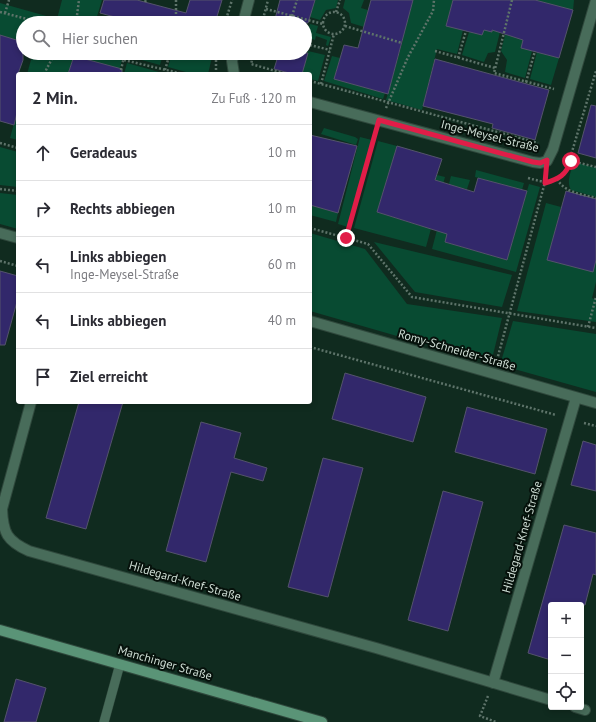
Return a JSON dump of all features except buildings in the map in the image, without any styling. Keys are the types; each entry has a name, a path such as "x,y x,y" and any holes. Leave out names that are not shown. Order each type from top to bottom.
{"main road":[{"name":"Manchinger Straße","path":"0,630 322,722"}],"street":[{"path":"245,16 249,0"},
{"name":"Inge-Meysel-Straße","path":"312,103 540,163 547,160 553,149 596,0"},
{"path":"232,60 234,72"},
{"path":"0,233 16,237"},
{"name":"Romy-Schneider-Straße","path":"312,323 596,403"},
{"name":"Hildegard-Knef-Straße","path":"493,683 576,398"},
{"name":"Hildegard-Knef-Straße","path":"30,404 2,509 6,535 15,545 29,551 548,699"}],"lane":[{"path":"104,722 120,664"}],"path":[{"path":"5,13 9,0"},
{"path":"77,16 79,0"},
{"path":"176,0 176,16"},
{"path":"227,16 232,0"},
{"path":"264,16 268,0"},
{"path":"266,9 292,16 297,0"},
{"path":"336,12 340,0"},
{"path":"346,238 379,120 390,103 397,78 433,11 434,0"},
{"path":"512,0 494,73 554,89"},
{"path":"0,12 16,16"},
{"path":"312,21 323,24 327,31 334,34 342,31 345,26 345,18 336,12 327,14 323,24"},
{"path":"345,26 402,43"},
{"path":"458,58 466,31"},
{"path":"321,84 334,34"},
{"path":"312,46 330,50"},
{"path":"435,51 495,68"},
{"path":"526,82 535,52"},
{"path":"45,72 51,60"},
{"path":"121,72 124,60 174,72"},
{"path":"165,70 168,60"},
{"path":"252,60 251,64 279,72"},
{"path":"545,183 557,179 566,172 571,161 595,80 596,71"},
{"path":"552,96 556,81"},
{"path":"312,82 538,144 540,137"},
{"path":"0,143 16,147"},
{"path":"494,374 545,183 547,160"},
{"path":"571,161 596,167"},
{"path":"557,179 560,185 569,190 596,198"},
{"path":"0,189 16,191"},
{"path":"312,229 368,244 412,297 596,328"},
{"path":"0,261 16,265"},
{"path":"588,327 596,297"},
{"path":"312,348 596,426"},
{"path":"493,683 480,716 496,722"}],"green space":[{"path":"62,0 102,0 97,16 58,16"},
{"path":"315,0 338,0 336,8 326,10 320,20 312,18 312,16 296,13 314,4"},
{"path":"345,0 364,0 361,8 368,10 366,18 376,21 374,30 351,23 349,13 343,8"},
{"path":"413,0 453,0 446,25 463,30 457,54 437,49 422,110 386,100 403,40 377,31 404,29"},
{"path":"500,0 508,0 495,52 488,53 484,62 462,55 469,32 482,35 484,29 492,32"},
{"path":"514,0 523,40 532,51 525,78 505,72 507,60 501,51"},
{"path":"535,0 574,0 573,11"},
{"path":"0,3 46,16 16,16 16,40 0,35"},
{"path":"312,24 318,26 316,33 331,37 328,46 326,45 327,40 316,36 315,40 312,39"},
{"path":"312,52 325,55 318,81 312,80 312,72 303,72 306,60 312,60"},
{"path":"537,52 559,58 551,85 530,79"},
{"path":"332,56 340,58 334,79 385,93 383,99 324,81"},
{"path":"31,60 73,60 69,72 28,72"},
{"path":"86,60 122,60 119,71"},
{"path":"142,60 161,60 160,65"},
{"path":"170,60 211,60 208,72 186,72 168,67"},
{"path":"127,63 159,72 143,72 125,72"},
{"path":"16,116 16,140 10,138"},
{"path":"324,128 355,137 358,139 356,145 321,134"},
{"path":"360,137 372,140 348,227 338,224"},
{"path":"378,141 397,146 377,212 421,226 437,175 445,177 426,247 354,228"},
{"path":"0,147 16,151 16,187 0,185"},
{"path":"574,162 596,168 596,197 571,190 569,180"},
{"path":"476,170 524,183 522,190 475,177"},
{"path":"451,176 470,180 467,189 460,188 445,242 507,260 529,184 540,187 516,272 432,249"},
{"path":"0,193 16,195 16,228 0,224"},
{"path":"546,203 561,207 548,260 596,260 596,282 592,298 596,300 596,322 517,311"},
{"path":"312,206 338,213 336,222 312,216"},
{"path":"312,234 365,249 407,304 502,318 491,363 312,312"},
{"path":"374,242 512,275 502,307 415,292"},
{"path":"513,321 596,334 596,392 500,365"}],"route":[{"path":"346,238 379,120 533,162 540,163 547,160 545,183 557,179 566,172 571,161"}]}
